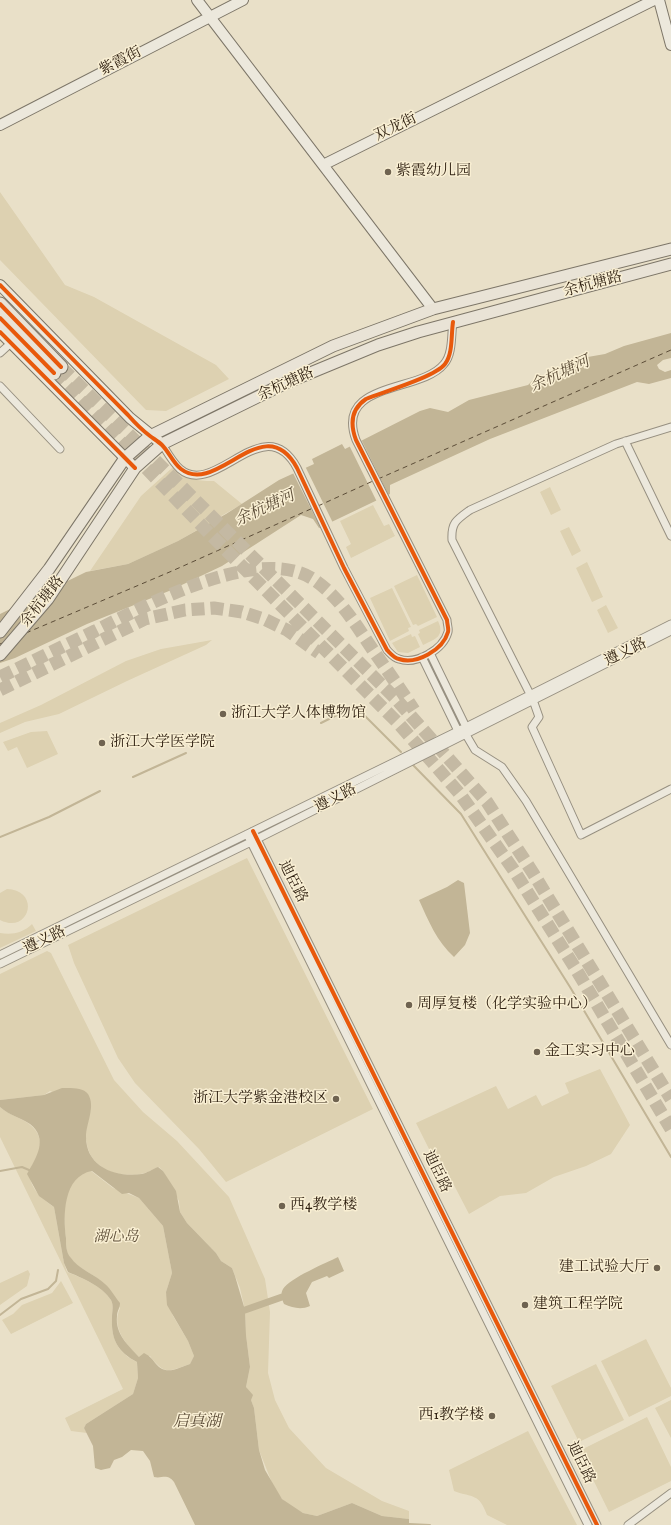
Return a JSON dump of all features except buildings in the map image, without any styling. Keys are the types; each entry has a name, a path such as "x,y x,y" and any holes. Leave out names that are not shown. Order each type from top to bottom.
{"highway":[{"path":"0,304 58,370 0,318"}],"main road":[{"name":"余杭塘路","path":"0,632 50,568 125,458 150,436 333,346 433,309 671,249"},
{"name":"余杭塘路","path":"0,656 48,599 78,556 135,468 162,444 286,383 338,361 411,334 671,264"}],"street":[{"path":"197,0 433,309"},
{"name":"紫霞街","path":"0,125 243,0"},
{"name":"双龙街","path":"322,165 654,0"},
{"path":"660,0 671,45"},
{"path":"0,285 150,436 162,444 180,469 190,474 200,475 210,472 250,451 262,447 278,448 285,451 297,468 328,530 344,568 387,650 399,660 408,661 430,653 445,639 448,631 447,620 356,440 353,432 353,415 360,403 366,399 433,373 445,364 449,356 452,322"},
{"path":"0,332 135,468"},
{"path":"0,353 11,344"},
{"path":"0,386 60,449"},
{"path":"671,427 616,444 470,510 457,519 451,529 452,540 532,697 539,717 532,727 581,835 671,789"},
{"path":"625,441 671,536"},
{"name":"遵义路","path":"532,697 671,624"},
{"name":"遵义路","path":"0,955 250,832 671,631"},
{"path":"430,653 463,730"},
{"path":"422,657 475,750 502,768 526,801 671,1045"},
{"name":"遵义路","path":"0,964 254,840 463,730"},
{"name":"迪臣路","path":"250,832 597,1525"},
{"name":"迪臣路","path":"254,840 588,1525"},
{"path":"174,869 178,876"},
{"path":"628,1525 671,1493"}],"green space":[{"path":"0,192 65,285 94,297 216,365 229,379 166,411 146,410 0,260"},
{"path":"173,467 192,478 214,481 242,504 178,541 128,564 90,571 141,496"},
{"path":"550,487 561,510 551,515 540,492"},
{"path":"373,505 384,526 389,524 395,536 351,558 346,547 351,544 340,521"},
{"path":"569,527 581,551 572,556 560,531"},
{"path":"587,562 603,597 592,602 576,568"},
{"path":"417,575 437,617 418,626 416,624 413,625 394,586"},
{"path":"392,588 411,627 408,628 409,631 390,641 370,598"},
{"path":"606,605 618,628 608,633 597,610"},
{"path":"438,621 440,626 440,634 435,639 423,645 418,634 420,633 419,630"},
{"path":"411,634 412,637 415,636 420,647 408,653 398,652 392,643"},
{"path":"212,640 206,645 59,714 25,722 0,733 0,723 41,705 126,661 161,649"},
{"path":"47,731 58,754 27,768 17,747 8,751 3,742 31,732"},
{"path":"247,858 373,1109 226,1182 199,1149 135,1083 118,1058 74,963 68,945"},
{"path":"7,889 18,891 24,896 28,903 28,910 19,922 10,923 0,920 0,893"},
{"path":"32,924 36,931 0,948 0,933 17,933"},
{"path":"47,951 51,953 114,1080 143,1112 177,1141 229,1197 265,1279 270,1312 268,1373 275,1400 289,1428 326,1468 382,1501 409,1511 409,1519 382,1516 352,1503 317,1516 303,1513 291,1507 282,1499 274,1488 259,1450 254,1408 246,1387 250,1367 245,1310 240,1288 232,1268 221,1261 216,1253 187,1223 180,1212 179,1201 163,1171 159,1167 143,1173 131,1175 113,1172 104,1169 97,1164 88,1148 86,1138 86,1130 91,1107 50,1091 44,1095 0,1100 0,974"},
{"path":"600,1069 630,1125 611,1154 586,1166 554,1177 526,1193 500,1196 469,1214 442,1162 432,1155 416,1123 496,1086 508,1109 536,1095 542,1106 569,1093 565,1083"},
{"path":"0,1107 29,1124 38,1134 40,1149 30,1171 31,1182 37,1192 54,1207 67,1272 91,1283 107,1295 111,1300 114,1339 120,1350 137,1362 138,1378 133,1394 86,1424 84,1428 87,1433 71,1431 65,1418 123,1389 0,1137"},
{"name":"湖心岛","path":"91,1171 113,1188 139,1198 163,1226 172,1273 166,1292 173,1316 188,1341 194,1356 190,1364 177,1369 168,1370 160,1367 150,1356 139,1357 129,1347 121,1335 117,1322 120,1308 106,1285 74,1263 69,1257 66,1246 66,1198 74,1180 81,1174"},
{"path":"28,1270 30,1274 27,1286 0,1305 0,1283"},
{"path":"61,1281 73,1303 11,1334 2,1320 13,1314 22,1305 52,1293"},
{"path":"646,1339 671,1388 671,1396 629,1417 601,1361"},
{"path":"596,1364 624,1420 579,1442 551,1386"},
{"path":"671,1400 671,1438 655,1408"},
{"path":"647,1417 671,1467 671,1481 609,1512 579,1451"},
{"path":"528,1431 577,1525 507,1525 487,1515 481,1503 475,1497 454,1491 449,1470"}],"water":[{"name":"余杭塘河","path":"671,333 671,358 663,360 657,365 659,369 665,372 671,370 671,378 649,384 637,382 490,439 390,485 390,494 319,528 313,519 301,515 222,566 169,591 87,624 15,658 0,663 0,614 86,572 128,564 178,541 226,514 279,480 314,464 312,459 342,444 345,449 420,411 430,408 448,412 469,400 528,385 539,374 549,378 565,372 582,358 605,354 624,346"},
{"path":"458,880 464,883 470,933 465,945 454,957 438,938 419,900 447,887"},
{"name":"启真湖","path":"62,1088 76,1088 86,1092 91,1104 86,1137 87,1147 91,1156 104,1168 122,1174 142,1174 158,1167 163,1171 176,1191 180,1212 187,1223 216,1253 221,1261 232,1268 245,1310 250,1367 246,1387 253,1395 251,1400 254,1408 259,1450 265,1470 282,1499 303,1513 317,1516 352,1503 382,1516 409,1519 409,1525 195,1525 174,1482 167,1477 154,1477 150,1461 143,1451 131,1450 122,1457 114,1460 110,1468 101,1470 95,1468 93,1446 84,1428 86,1424 133,1394 138,1378 137,1362 120,1349 114,1339 112,1326 113,1306 111,1300 97,1287 68,1272 64,1263 54,1207 39,1196 27,1174 39,1149 40,1142 36,1130 30,1124 0,1107 0,1100 44,1095","holes":["92,1171 122,1194 129,1193 139,1198 163,1226 172,1273 166,1292 167,1305 188,1341 194,1356 190,1364 177,1369 164,1370 144,1353 139,1357 120,1334 117,1322 117,1314 120,1303 107,1286 74,1262 67,1251 65,1208 70,1189 75,1180 82,1174"]},
{"path":"338,1257 344,1271 329,1278 327,1276 312,1282 306,1293 310,1306 297,1308 284,1304 282,1293 283,1289 287,1285 300,1276"}],"pier":[{"path":"361,439 389,496 377,502 349,445"},
{"path":"305,466 333,523 321,529 292,471"}],"waterway":[{"path":"321,723 355,706 401,752"},
{"path":"133,777 186,753"},
{"path":"412,764 461,814 570,987 671,1157"},
{"path":"0,837 49,817 100,791"},
{"path":"0,1171 22,1167 29,1170"},
{"path":"0,1315 21,1299 48,1289 56,1281 58,1270"},
{"path":"245,1310 282,1297"},
{"path":"409,1524 430,1525"}],"ferry route":[{"path":"378,479 671,350"},
{"path":"318,506 373,481"},
{"path":"26,633 172,571 313,508"},
{"path":"0,644 5,642"}],"tunnel":[{"path":"61,367 396,699 487,802 533,873 671,1099"},
{"path":"54,373 209,533 399,724 460,794 513,869 577,971 671,1129"},
{"path":"0,677 143,607 203,582 234,573 263,569 290,570 313,579 339,602 414,710"},
{"path":"0,690 145,619 185,610 214,608 242,612 264,619 287,630 319,653"}],"cycle path":[{"path":"0,285 147,434 162,445 181,469 195,474 210,472 255,449 270,446 284,452 297,468 344,568 387,650 396,658 406,660 421,658 441,645 448,632 447,620 356,440 353,428 353,417 357,407 366,399 420,379 431,374 445,364 451,350 453,322"},
{"path":"0,304 61,367"},
{"path":"0,318 54,373"},
{"path":"0,332 135,468"},
{"path":"253,831 597,1525"}],"place":[{"name":"紫霞幼儿园","path":"388,172"},
{"name":"浙江大学人体博物馆","path":"223,714"},
{"name":"浙江大学医学院","path":"102,743"},
{"name":"周厚复楼（化学实验中心）","path":"409,1005"},
{"name":"金工实习中心","path":"537,1052"},
{"name":"浙江大学紫金港校区","path":"336,1099"},
{"name":"西4教学楼","path":"282,1206"},
{"name":"建工试验大厅","path":"657,1268"},
{"name":"建筑工程学院","path":"525,1305"},
{"name":"西1教学楼","path":"492,1416"}]}
